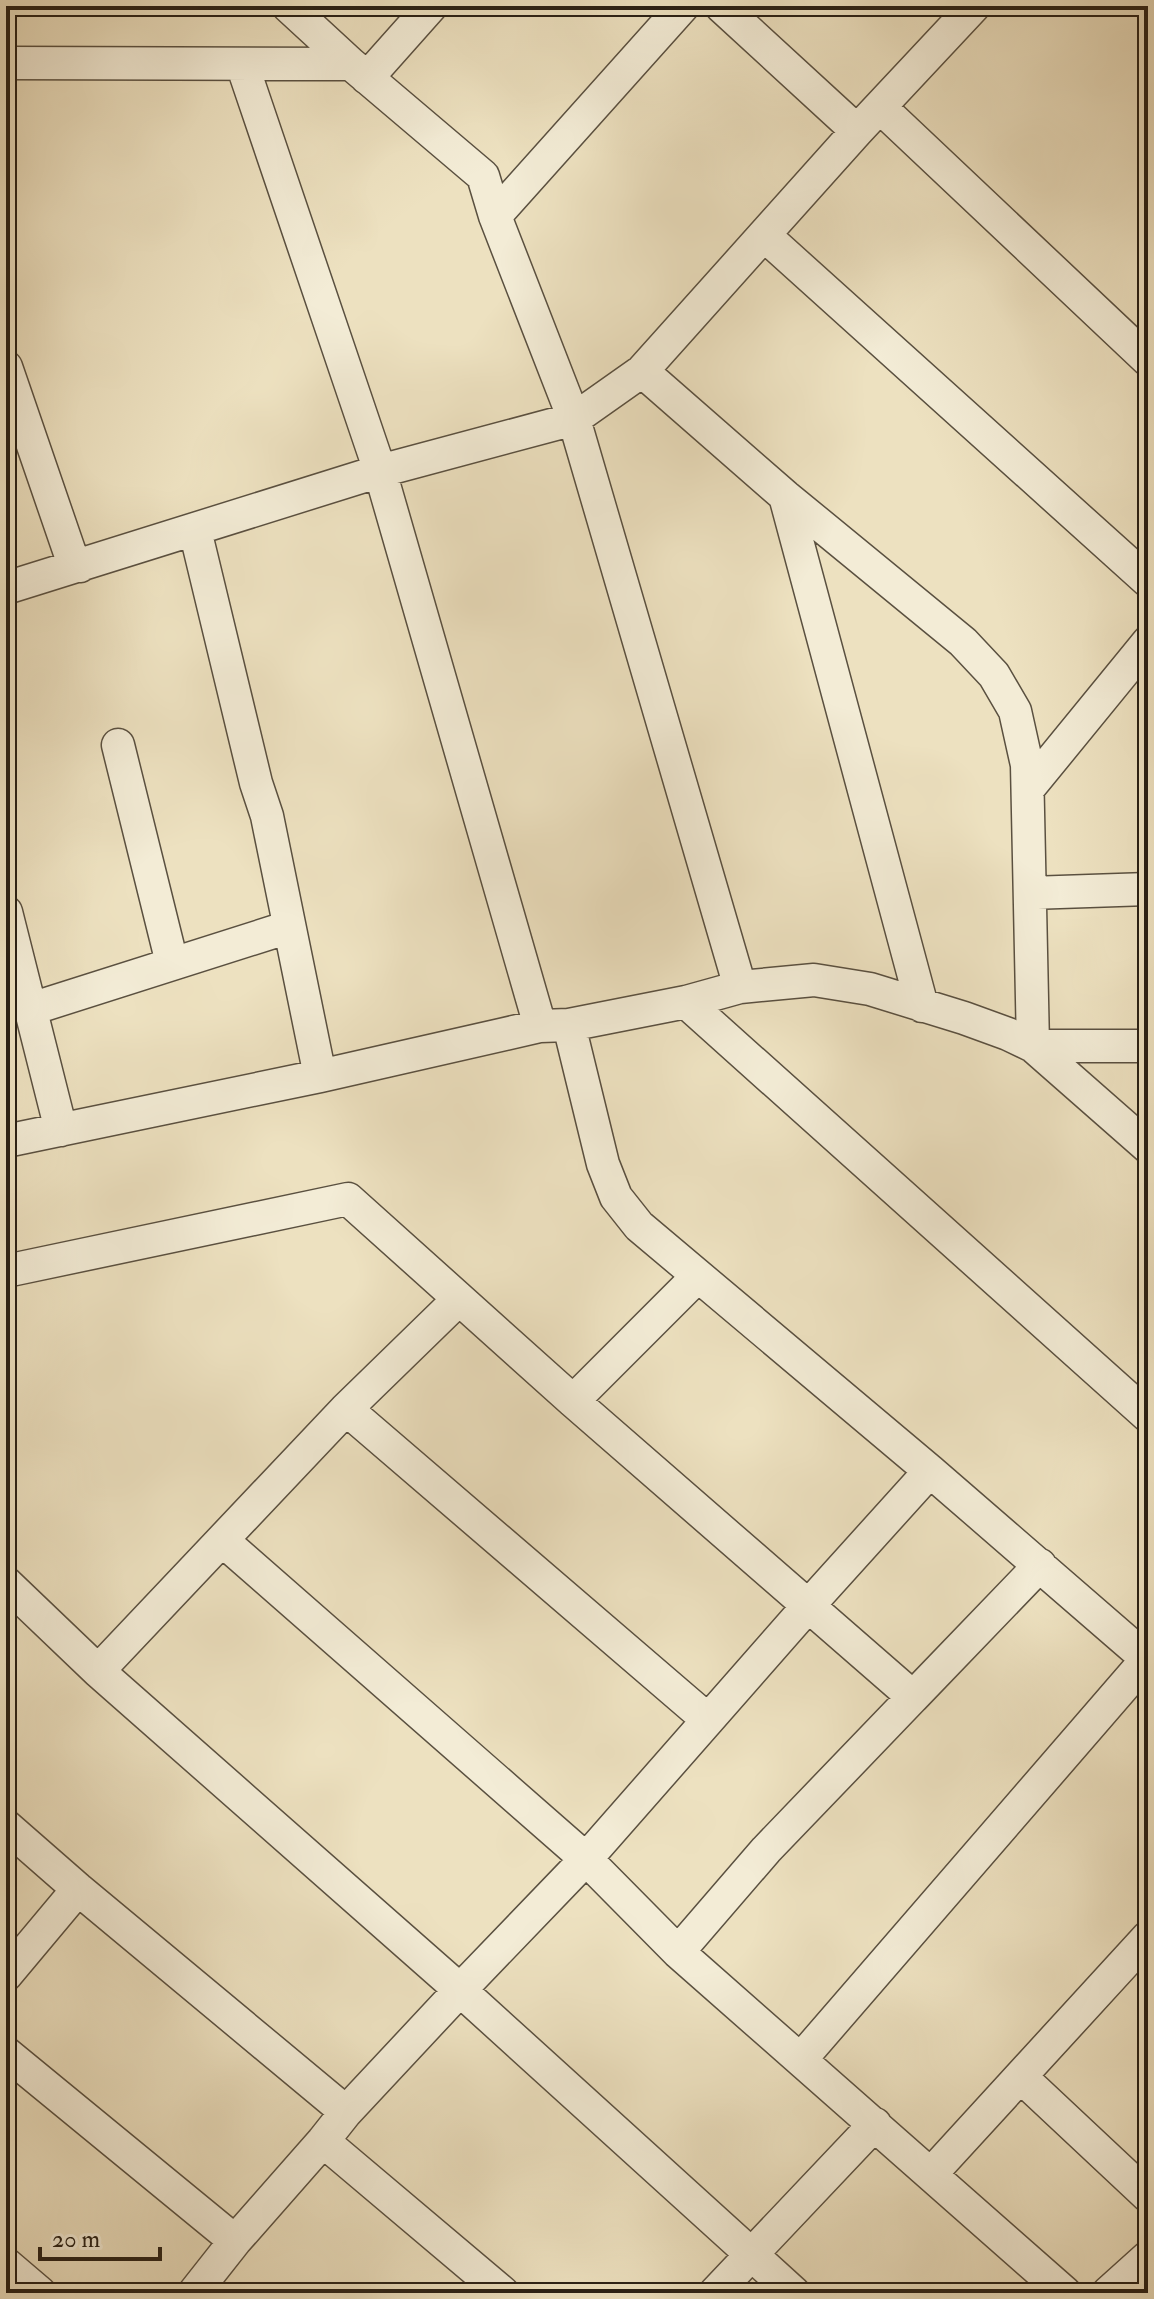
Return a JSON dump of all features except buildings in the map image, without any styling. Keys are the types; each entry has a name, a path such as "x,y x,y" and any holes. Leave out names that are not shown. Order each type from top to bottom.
{"street":[{"path":"288,6 483,176 495,216 574,419 740,987"},
{"path":"6,63 242,64 359,71 431,6"},
{"path":"495,216 683,6"},
{"path":"721,6 857,131"},
{"path":"6,588 380,471 574,419 642,371 857,131 974,6"},
{"path":"242,64 380,471 555,1026 616,1197 639,1226 1147,1658 801,2059"},
{"path":"880,107 1148,360"},
{"path":"764,235 1148,581"},
{"path":"6,367 72,559 80,566"},
{"path":"642,371 785,496 963,642 994,675 1015,711 1027,765 1033,1046"},
{"path":"785,496 922,1006"},
{"path":"195,530 256,783 267,816 320,1076"},
{"path":"1028,789 1148,642"},
{"path":"118,745 172,963"},
{"path":"1030,893 1148,889"},
{"path":"6,912 61,1130"},
{"path":"31,1009 289,927"},
{"path":"6,1141 555,1026 686,1002 740,987 814,980 870,989 1008,1034 1033,1046 1148,1147"},
{"path":"686,1002 1148,1416"},
{"path":"1033,1046 1148,1046"},
{"path":"6,1271 348,1199 573,1401 913,1697"},
{"path":"573,1401 698,1276"},
{"path":"98,1671 346,1409 459,1299"},
{"path":"346,1409 708,1720"},
{"path":"211,2286 235,2241 346,2112 586,1859 930,1471"},
{"path":"222,1540 586,1859 678,1952 1065,2293"},
{"path":"678,1952 766,1850 1040,1565"},
{"path":"6,1583 98,1671 460,1990 794,2293"},
{"path":"6,1826 346,2112"},
{"path":"6,1975 78,1889"},
{"path":"931,2174 1148,1937"},
{"path":"6,2053 235,2241"},
{"path":"1021,2077 1148,2196"},
{"path":"715,2293 875,2124"},
{"path":"323,2141 503,2293"},
{"path":"1108,2293 1148,2257"},
{"path":"6,2264 40,2293"}]}
